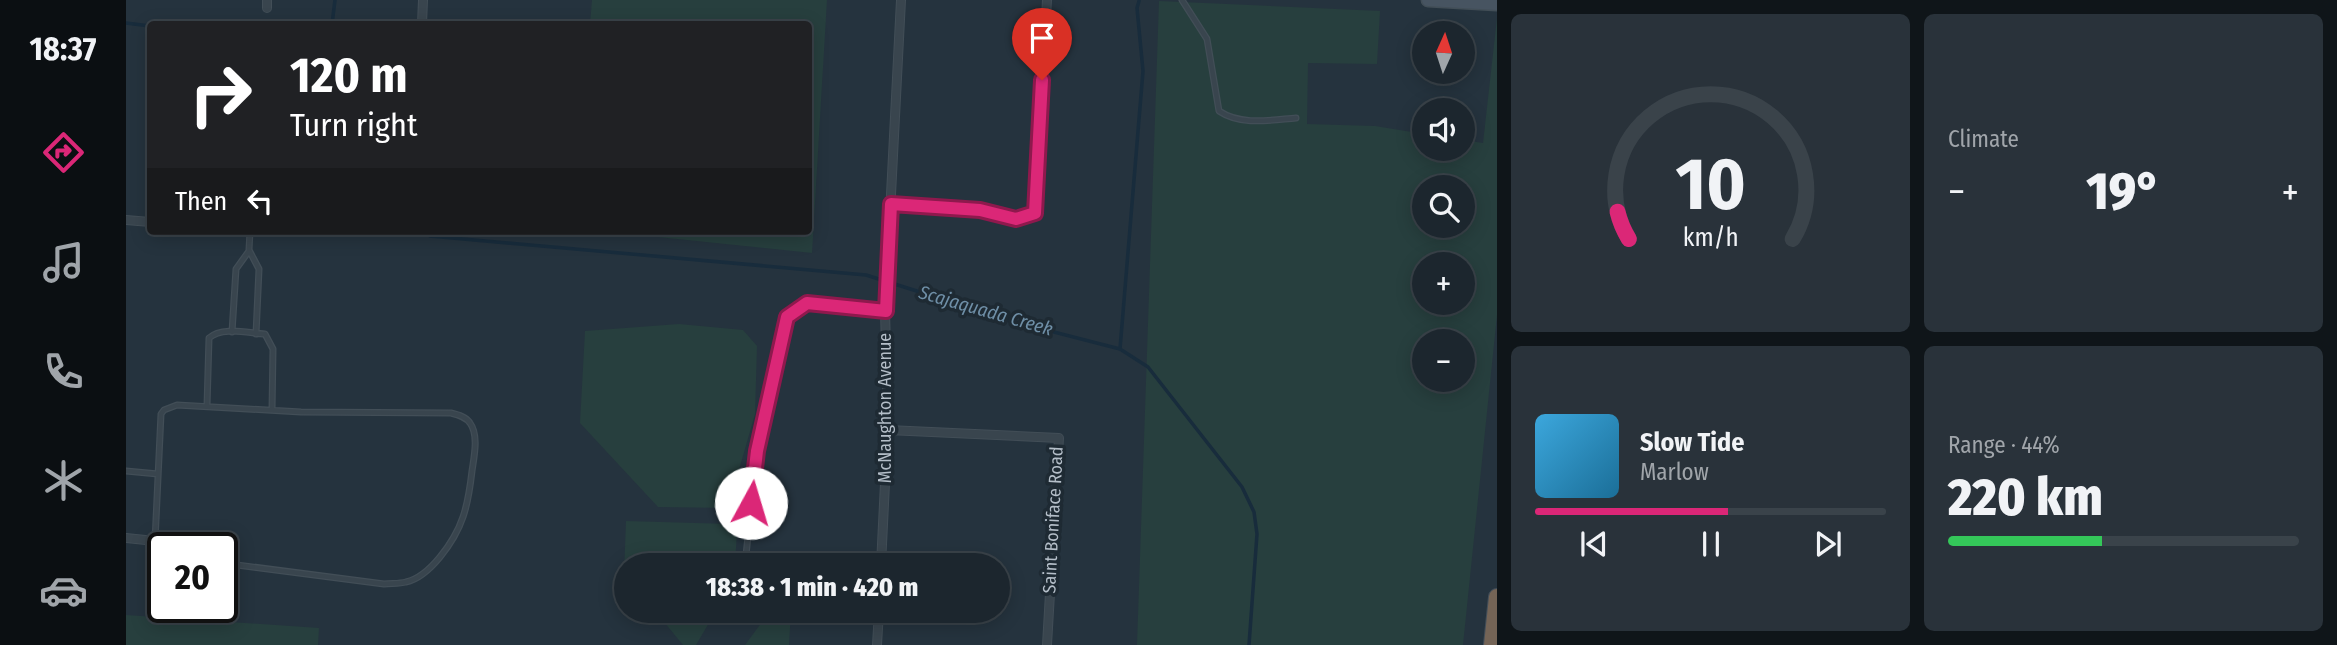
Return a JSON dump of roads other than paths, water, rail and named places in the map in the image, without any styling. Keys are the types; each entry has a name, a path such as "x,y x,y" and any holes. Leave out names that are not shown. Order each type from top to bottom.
{"highway":[{"path":"1492,645 1497,597"}],"street":[{"path":"422,21 423,0"},
{"name":"McNaughton Avenue","path":"882,553 888,429 886,311 901,0"},
{"path":"891,204 980,210 1016,219 1035,213 1046,0"},
{"path":"1428,0 1497,4"},
{"path":"126,220 147,222"},
{"name":"Saint Boniface Road","path":"888,429 1059,438 1047,645"},
{"path":"126,538 147,540"},
{"path":"877,645 878,623"}],"lane":[{"path":"1182,0 1207,39 1219,111 1231,119 1264,121 1296,118"},
{"path":"250,235 249,250 259,269 256,334"},
{"path":"232,332 236,269 249,250"},
{"path":"746,553 757,451 787,317 807,303 886,311"},
{"path":"207,407 209,338 222,331 265,334 273,349 272,410"},
{"path":"155,532 161,414 177,405 272,410 452,413 465,417 472,425 475,453 463,519 457,534 433,565 421,575 403,583 384,584 238,565"},
{"path":"126,471 158,474"}],"waterway":[{"path":"332,21 335,0"},
{"path":"1120,349 1143,71 1137,8 1139,1"},
{"name":"Scajaquada Creek","path":"126,23 147,26"},
{"name":"Scajaquada Creek","path":"429,235 866,275 1015,322 1120,349 1148,367 1242,487 1254,512 1257,534 1249,645"}]}
